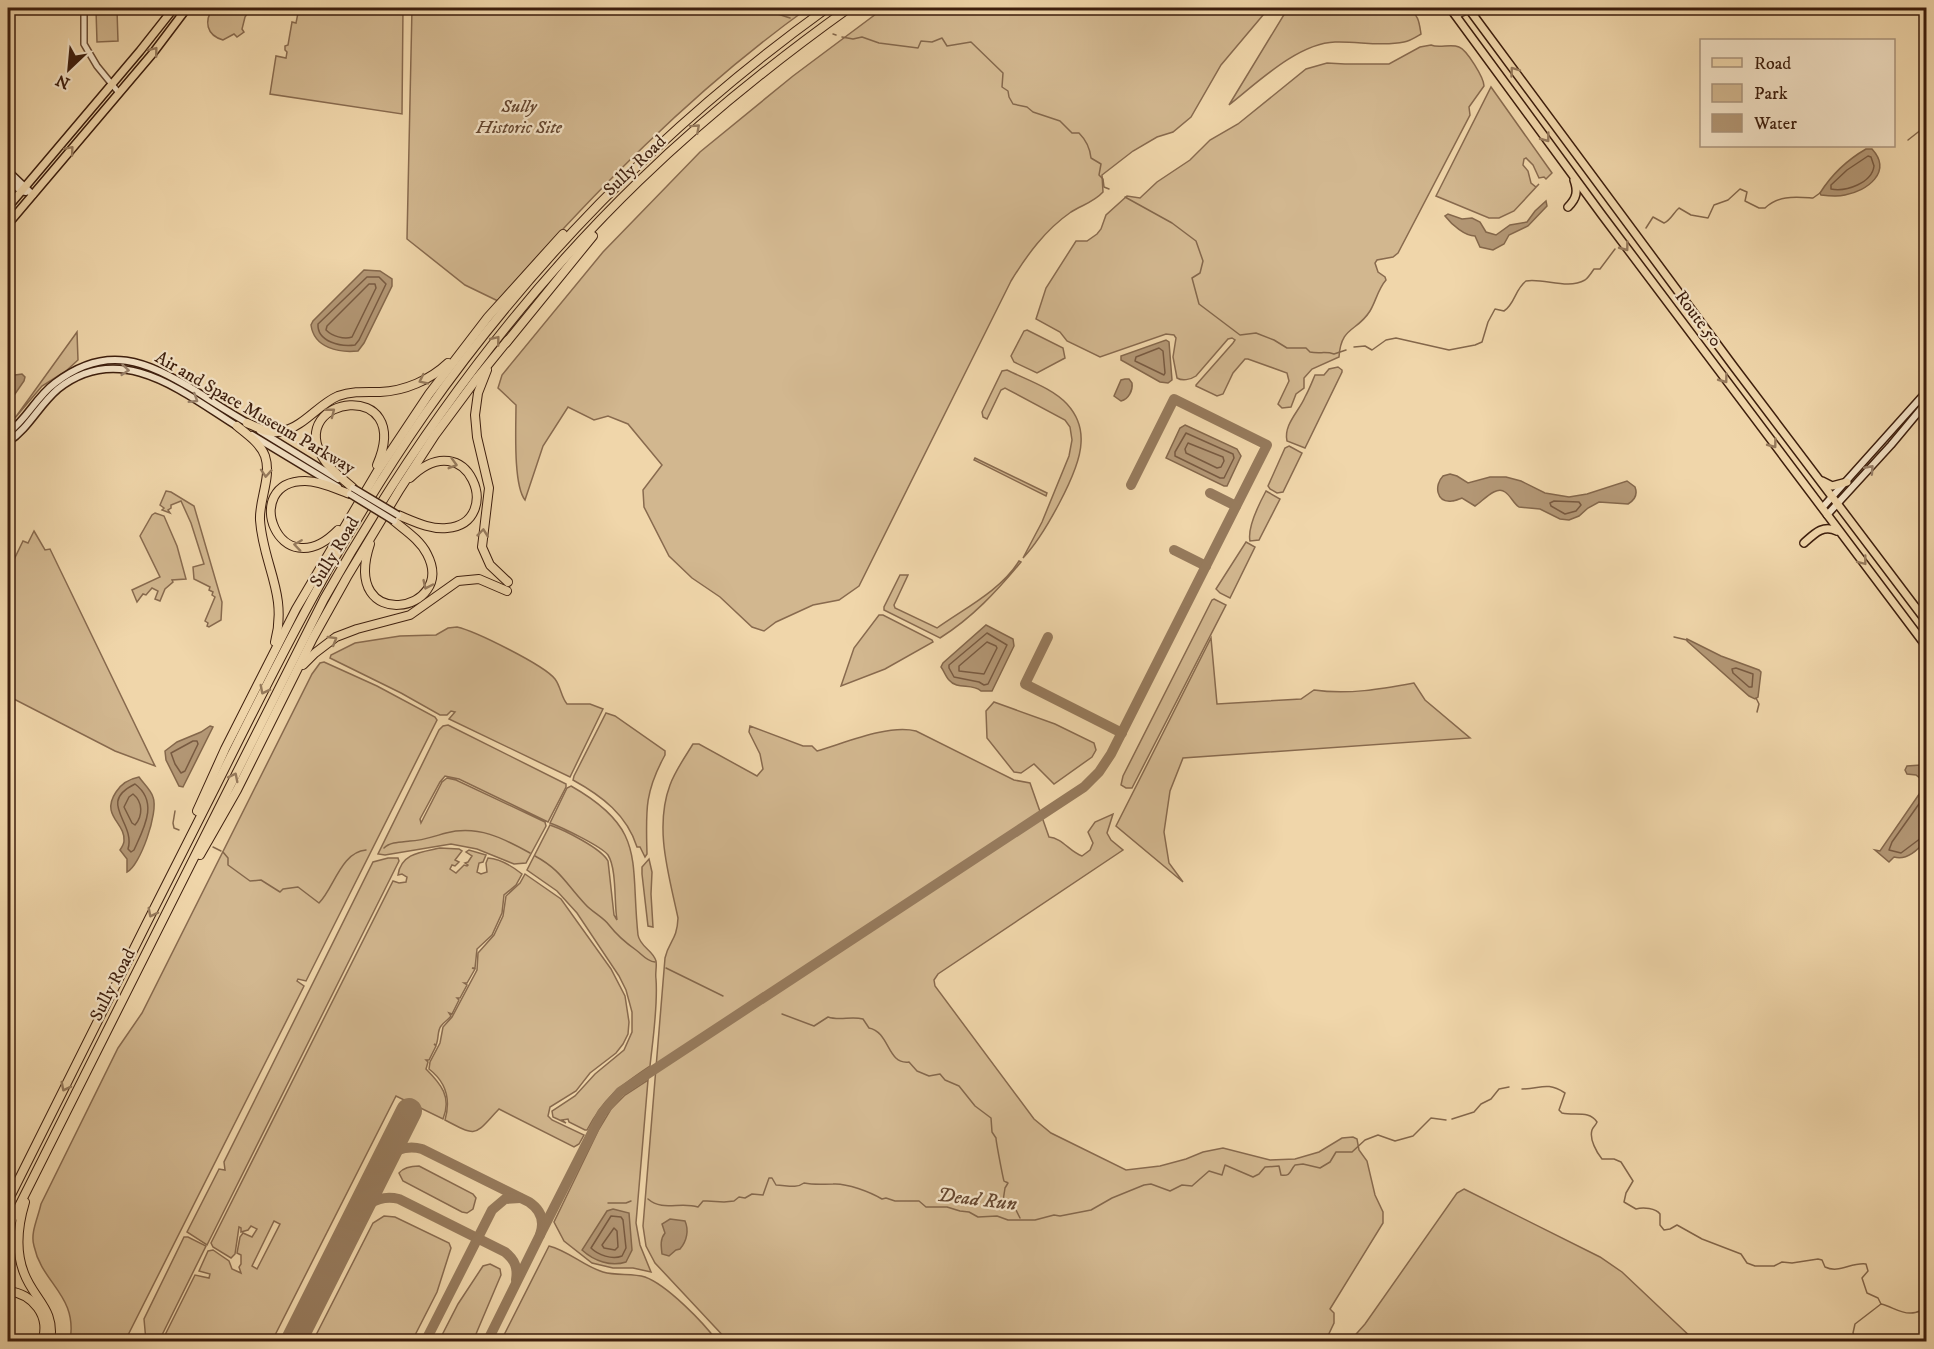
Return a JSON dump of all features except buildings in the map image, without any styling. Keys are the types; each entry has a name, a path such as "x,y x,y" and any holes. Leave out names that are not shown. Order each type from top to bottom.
{"highway":[{"name":"Sully Road","path":"8,1201 309,602 381,480 426,413 524,285 592,211 702,106 827,8"},
{"name":"Sully Road","path":"8,1228 324,599 411,457 464,382 514,318 582,240 638,182 745,87 849,8"},
{"path":"180,885 196,864 232,800 329,607 391,503 447,419 488,363 587,242 625,202 638,182"},
{"path":"178,860 192,822 260,679 304,595 358,501 410,422 468,343 526,273 567,230 592,211"},
{"path":"282,699 307,660 322,646 341,635 410,615 420,610 449,586 462,580 483,580 508,586 490,565 482,547 489,488 477,437 475,415 483,377 508,340"},
{"path":"248,423 270,432 281,432 291,428 339,396 354,392 388,391 408,387 437,372 468,343"},
{"path":"351,491 328,465 320,452 317,439 319,427 326,415 339,406 352,404 374,413 381,424 384,436 380,457 358,501"},
{"path":"237,426 256,442 266,458 267,473 260,523 280,606 276,640 260,679"},
{"path":"391,503 416,473 438,462 458,464 474,481 477,493 475,508 466,520 456,526 434,527 396,518"},
{"path":"347,520 330,538 306,547 285,542 272,525 270,513 279,491 294,482 307,481 337,485 351,491"},
{"path":"383,517 368,550 365,579 371,592 379,600 390,605 414,602 430,584 432,570 423,548 396,518"},
{"path":"8,1189 33,1150"},
{"path":"34,1176 20,1222 19,1255 24,1273 51,1319 50,1341"},
{"path":"8,1291 27,1297 37,1306 45,1324 42,1341"}],"main road":[{"path":"8,207 174,8"},
{"path":"8,224 119,93 187,8"},
{"name":"Route 50","path":"1450,8 1926,646"},
{"name":"Route 50","path":"1466,8 1926,621"},
{"path":"8,171 23,189"},
{"path":"1568,207 1576,197 1577,190 1571,172"},
{"path":"8,179 33,195"},
{"name":"Air and Space Museum Parkway","path":"8,433 59,380 87,365 118,360 133,361 163,372 248,423 337,485"},
{"name":"Air and Space Museum Parkway","path":"8,441 24,429 50,397 67,383 92,372 128,369 154,376 337,485"},
{"path":"1822,508 1926,392"},
{"path":"1827,515 1925,405"},
{"path":"1819,480 1832,486 1847,482"},
{"name":"Air and Space Museum Parkway","path":"351,491 396,518"},
{"path":"1804,543 1823,528 1829,527 1841,533"}],"street":[{"path":"84,8 84,44 93,60 119,93"},
{"path":"1456,16 1466,8"}],"green space":[{"path":"213,8 243,8 247,14 242,29 244,32 237,37 234,34 223,40 213,35 208,27 208,18"},
{"path":"305,8 403,8 402,114 270,94 276,56 286,58 285,46 288,45 292,22 296,23 298,13 304,14"},
{"name":"Sully Historic Site","path":"412,8 808,8 765,40 684,109 607,183 498,301 465,285 407,239"},
{"path":"884,8 1269,8 1221,65 1191,117 1173,132 1157,137 1133,151 1102,175 1103,192 1062,219 1045,235 1023,262 1011,281 859,586 839,600 813,605 776,622 764,631 752,627 720,597 692,578 669,556 644,507 643,490 662,465 628,424 608,416 594,420 568,407 543,446 525,500 521,493 517,469 516,405 498,388 502,375 603,252 700,152 793,76"},
{"path":"1288,8 1408,8 1418,19 1421,34 1408,41 1396,43 1335,42 1307,49 1265,76 1229,105"},
{"path":"96,10 117,10 118,41 97,42"},
{"path":"1456,46 1462,49 1474,65 1484,86 1469,107 1470,115 1398,253 1393,257 1377,260 1375,263 1378,272 1386,280 1370,311 1346,334 1340,347 1339,357 1312,369 1304,378 1304,388 1296,394 1291,407 1282,408 1278,404 1289,381 1287,373 1248,359 1245,359 1233,373 1223,394 1217,396 1196,386 1233,343 1235,340 1232,338 1228,339 1196,376 1181,380 1177,378 1173,357 1176,338 1174,335 1166,334 1100,357 1067,341 1060,332 1036,319 1046,288 1076,241 1087,241 1097,234 1106,215 1127,196 1140,198 1157,182 1190,160 1210,140 1238,124 1306,69 1327,63 1389,64 1420,47"},
{"path":"1491,87 1552,173 1546,179 1539,178 1533,165 1526,158 1524,159 1523,165 1528,171 1531,183 1536,187 1539,184 1514,211 1499,218 1489,218 1436,196"},
{"path":"1027,330 1063,348 1065,358 1037,373 1014,362 1011,356 1024,331"},
{"path":"77,332 78,360 66,371 42,386 15,418"},
{"path":"1338,367 1342,372 1305,448 1287,441 1287,429 1315,375 1324,375 1329,369"},
{"path":"1007,370 1061,398 1076,417 1081,438 1079,455 1067,487 1050,520 1023,558 1042,522 1069,456 1072,440 1070,427 1065,420 1005,388 1001,390 987,419 983,417 982,412 1002,371"},
{"path":"1289,446 1302,453 1283,492 1277,493 1268,486 1285,448"},
{"path":"975,458 1047,493 1046,496 974,460"},
{"path":"166,491 194,506 222,602 221,620 209,627 205,621 215,597 209,590 210,587 194,579 193,567 204,564 191,523 181,501 171,505 168,510 170,513 162,510 164,508 160,505"},
{"path":"1266,491 1280,499 1259,540 1250,541 1252,522"},
{"path":"155,513 164,516 177,546 186,579 172,580 173,582 165,589 160,601 155,599 158,591 152,588 137,602 132,590 160,577 140,536"},
{"path":"34,531 45,550 50,549 155,766 115,751 8,696 8,572 23,541 28,543"},
{"path":"1246,542 1255,547 1230,598 1216,589"},
{"path":"1019,561 1021,562 984,603 940,638 884,610 900,575 908,575 894,605 895,608 937,628 992,590"},
{"path":"1214,599 1226,605 1132,788 1126,788 1121,785 1123,776"},
{"path":"879,615 933,642 885,669 841,686 854,648"},
{"path":"457,627 509,649 548,673 557,682 567,704 590,704 603,709 570,777 449,719 455,712 440,715 330,658 331,655 355,643 400,636 436,635 448,628"},
{"path":"1211,638 1217,704 1301,699 1314,690 1352,692 1414,683 1425,700 1470,738 1183,758 1170,791 1164,832 1169,863 1183,882 1116,826"},
{"path":"324,662 377,686 437,720 306,981 298,979 297,981 304,986 125,1341 70,1341 69,1312 38,1259 34,1246 34,1231 41,1204 118,1048 142,1013 312,674 320,663"},
{"path":"994,702 1055,724 1094,743 1096,750 1092,757 1054,784 1034,764 1021,773 1014,772 987,738 986,711"},
{"path":"606,713 615,716 665,751 650,792 645,857 640,847 637,847 627,825 612,807 573,780"},
{"path":"448,725 566,784 548,822 459,779 445,776 420,819 421,823 442,782 447,778 456,780 545,822 546,826 526,863 514,864 477,849 451,844 385,855 378,854 439,730"},
{"path":"750,726 803,746 812,746 817,751 880,732 916,731 1014,780 1030,783 1049,837 1058,840 1082,856 1090,850 1093,843 1088,832 1095,822 1113,814 1107,833 1111,840 1123,850 938,974 934,980 935,986 1034,1119 1051,1133 1126,1170 1160,1166 1223,1148 1270,1160 1295,1159 1319,1152 1342,1138 1357,1139 1359,1150 1367,1161 1375,1195 1383,1212 1383,1223 1330,1309 1334,1313 1334,1323 1325,1342 728,1341 655,1263 646,1246 643,1226 665,958 675,936 678,918 667,868 663,835 665,801 670,785 693,744 699,744 757,776 763,769 760,754 749,732"},
{"path":"571,786 612,817 623,832 630,848 633,866 639,939 652,954 656,963 656,1011 650,1066 607,1100 587,1130 569,1122 568,1119 562,1120 566,1123 553,1117 552,1111 575,1096 595,1074 624,1050 632,1032 632,1012 626,990 619,976 577,913 557,891 527,870 550,825 582,840 608,861 614,915 617,920 614,878 608,855 589,842 550,823 567,788"},
{"path":"440,848 462,851 455,860 459,862 455,866 452,865 450,869 456,873 464,865 468,865 465,863 472,856 466,852 469,850 486,855 483,862 479,863 477,872 481,874 487,872 488,858 506,863 522,874 516,885 504,895 502,913 492,935 477,949 475,968 472,968 475,969 467,983 464,983 467,985 460,998 457,998 459,1000 452,1014 449,1013 451,1016 440,1028 437,1043 434,1044 436,1046 429,1060 426,1060 428,1062 426,1069 444,1091 446,1097 443,1119 396,1096 272,1341 162,1341 195,1275 209,1278 210,1274 199,1271 208,1251 213,1250 229,1261 232,1269 241,1273 239,1267 241,1255 237,1253 240,1237 243,1233 252,1237 257,1229 251,1226 248,1230 241,1232 239,1227 235,1254 231,1258 213,1247 211,1243 393,881 406,882 407,877 402,874 398,875 403,862 420,852","holes":["274,1221 280,1224 257,1269 252,1266"]},
{"path":"398,858 399,861 207,1245 187,1232 219,1169 225,1170 224,1162 373,862"},
{"path":"649,859 652,872 653,927 648,926 642,874 642,867"},
{"path":"525,874 561,899 611,969 625,996 629,1022 628,1034 623,1044 616,1053 590,1073 576,1091 550,1107 548,1116 552,1120 584,1135 579,1144 574,1147 499,1109 480,1129 475,1131 464,1130 445,1120 446,1092 440,1080 429,1069 430,1062 440,1043 443,1027 452,1017 477,970 478,953 494,935 503,916 506,896 520,883"},
{"path":"648,1080 636,1223 640,1245 651,1272 592,1263 564,1241 554,1222 611,1109 625,1095"},
{"path":"419,1166 473,1194 476,1198 473,1209 467,1213 462,1212 403,1181 399,1173 401,1171 408,1167"},
{"path":"1464,1189 1600,1257 1622,1272 1695,1341 1350,1341 1365,1324 1457,1193"},
{"path":"384,1216 395,1217 449,1243 451,1248 437,1292 412,1341 313,1341 373,1223"},
{"path":"184,1237 206,1246 159,1341 146,1341 144,1319"},
{"path":"549,1246 603,1272 640,1276 654,1281 684,1305 717,1341 501,1341"},
{"path":"490,1264 500,1269 501,1275 473,1341 439,1341 458,1304 481,1269"}],"water":[{"path":"1866,149 1872,149 1878,157 1880,165 1875,179 1869,185 1853,193 1839,196 1821,195 1820,193 1835,174"},
{"path":"1546,201 1547,206 1528,226 1509,235 1504,244 1493,250 1480,247 1475,236 1459,229 1445,216 1448,214 1462,219 1472,218 1480,222 1486,232 1496,235 1510,225 1527,222"},
{"path":"364,270 380,271 392,279 392,286 364,343 358,351 336,350 322,344 313,333 311,325 313,321"},
{"path":"1166,340 1169,342 1172,380 1168,383 1160,382 1121,360 1121,356"},
{"path":"22,374 25,377 24,381 8,404 8,376"},
{"path":"1129,379 1132,388 1130,394 1121,401 1114,396 1121,380"},
{"path":"1185,425 1237,449 1241,456 1227,486 1166,458 1180,428"},
{"path":"1450,474 1468,483 1490,477 1506,477 1521,481 1545,493 1569,497 1587,494 1627,481 1635,487 1636,495 1628,504 1599,502 1579,516 1569,520 1560,519 1540,509 1519,507 1501,490 1494,492 1475,506 1462,498 1447,501 1438,493 1438,484 1443,476"},
{"path":"986,625 1013,639 1014,646 992,691 981,691 952,683 941,667 943,663"},
{"path":"1687,639 1721,656 1759,670 1761,672 1758,697 1755,699 1749,696"},
{"path":"210,726 213,727 183,787 179,786 166,760 165,751 177,742"},
{"path":"1907,766 1926,767 1926,840 1912,854 1899,858 1894,857 1889,862 1875,850 1880,851 1922,790 1922,780 1916,775 1907,774 1905,770"},
{"path":"139,777 153,797 153,814 143,850 127,872 127,859 120,850 124,843 124,835 111,807 112,800 120,787"},
{"path":"613,1209 629,1213 632,1250 626,1262 614,1264 603,1262 582,1250 607,1211"},
{"path":"670,1219 685,1221 687,1232 680,1249 669,1256 662,1254 661,1243 665,1233 662,1224"}],"waterway":[{"path":"759,8 790,18"},
{"path":"842,37 853,39 862,37 879,43 918,48 921,41 932,42 942,38 947,46 971,42 1003,73 1002,87 1008,91 1013,104 1027,107 1033,112 1060,121 1072,133 1079,133 1084,138 1091,158 1101,164 1099,175 1103,179 1104,187 1109,189"},
{"path":"1908,140 1922,129 1926,131"},
{"path":"1646,228 1653,217 1664,223 1679,208 1691,215 1708,218 1714,205 1728,200 1740,189 1747,192 1745,201 1759,208 1765,208 1782,199 1813,198 1820,193"},
{"path":"1125,197 1172,223 1196,241 1203,261 1200,273 1192,278 1199,304 1240,335 1256,333 1287,348 1306,348 1313,353 1334,354 1346,350"},
{"path":"1354,347 1365,346 1372,350 1386,340 1396,338 1449,350 1475,345 1482,342 1495,309 1504,311 1508,308 1519,288 1526,281 1578,283 1586,279 1594,269 1600,269 1615,249"},
{"path":"1674,637 1687,640"},
{"path":"1756,698 1759,704 1757,712"},
{"path":"175,811 174,828 179,830"},
{"path":"384,848 396,843 469,831 490,834 530,853"},
{"path":"213,847 221,851"},
{"path":"223,852 228,858 228,865 250,881 261,880 280,892 283,889 298,887 319,903 350,857 366,850"},
{"path":"535,856 557,872 588,907 604,919 625,941 647,959 655,962"},
{"path":"666,968 723,996"},
{"path":"782,1014 814,1026 828,1017 863,1019 869,1028 881,1035 896,1059 909,1062 917,1071 929,1076 940,1074 945,1080 959,1086 975,1106 991,1118 992,1132 996,1138 1004,1181 1008,1183 1003,1201 1013,1204 1020,1218"},
{"name":"Dead Run","path":"1522,1089 1548,1086 1558,1089 1565,1093 1559,1110 1562,1113 1594,1118 1597,1122 1592,1130 1592,1137 1598,1153 1602,1159 1614,1159 1621,1162 1633,1181 1624,1202 1636,1209 1656,1210 1660,1214 1660,1225 1664,1230 1677,1225 1702,1239 1741,1254 1747,1263 1755,1266 1774,1266 1782,1262 1792,1263 1818,1259 1830,1269 1866,1264 1868,1271 1862,1278 1867,1293 1878,1298 1881,1304"},
{"name":"Dead Run","path":"1452,1119 1474,1112 1481,1104 1491,1099 1499,1089 1509,1087"},
{"name":"Dead Run","path":"648,1199 666,1206 698,1207 703,1201 734,1201 739,1197 745,1198 752,1194 763,1195 769,1178 772,1178 776,1185 839,1184 858,1188 882,1199 919,1201 926,1207 947,1207 969,1212 978,1217 997,1216 1008,1220 1035,1220 1091,1210 1112,1198 1144,1185 1151,1184 1170,1191 1182,1185 1192,1186 1209,1171 1222,1175 1225,1165 1253,1177 1265,1167 1279,1166 1281,1175 1289,1174 1295,1165 1303,1164 1320,1168 1330,1162 1336,1152 1352,1152 1365,1140 1378,1135 1395,1141 1413,1136 1431,1118 1446,1120"},
{"name":"Dead Run","path":"608,1203 631,1201"},
{"name":"Dead Run","path":"1858,1342 1853,1333 1855,1324 1881,1304 1907,1313 1926,1309"}],"taxiway":[{"path":"540,1235 602,1113 620,1092 1084,787 1099,772 1111,754 1267,445 1174,399 1131,485"},
{"path":"1210,493 1236,506"},
{"path":"1174,550 1206,566"},
{"path":"1048,637 1025,684 1122,733"},
{"path":"385,1158 402,1149 412,1147 422,1149 529,1202 539,1212 542,1221 540,1235 487,1342"},
{"path":"425,1342 492,1210 505,1199 520,1198"},
{"path":"354,1220 363,1209 379,1199 399,1199 505,1252 515,1264 516,1280"}],"runway":[{"path":"293,1342 409,1111"}]}
